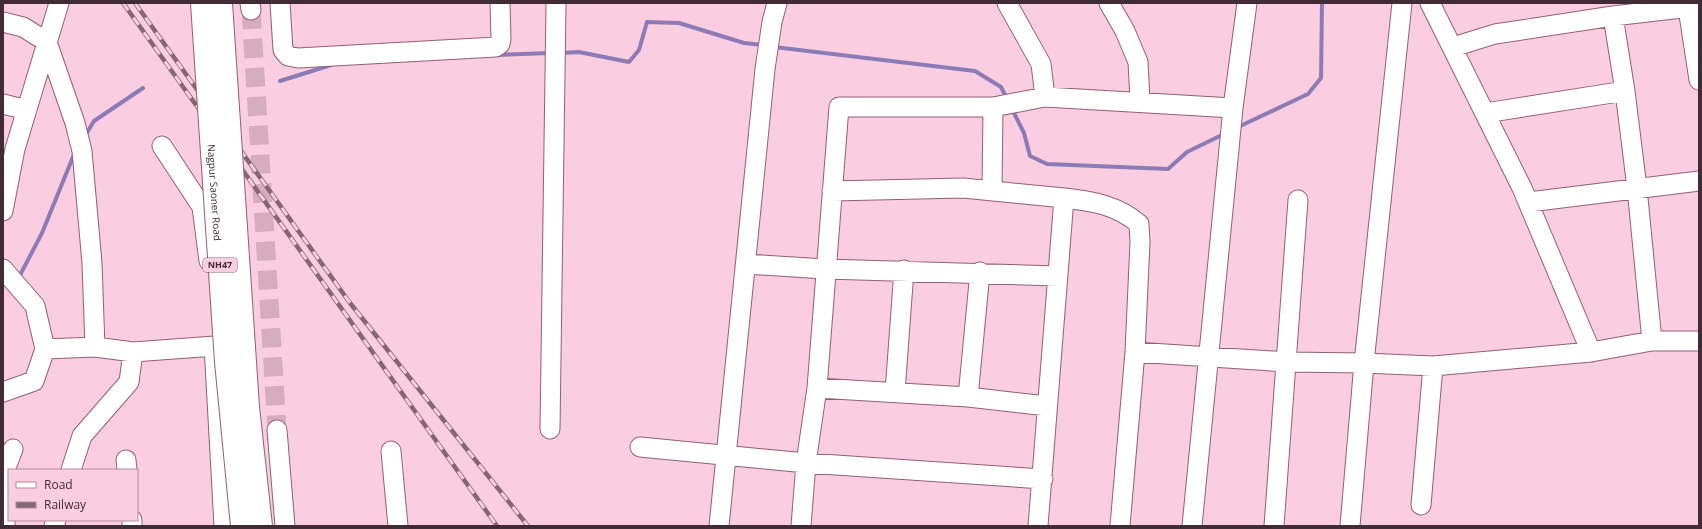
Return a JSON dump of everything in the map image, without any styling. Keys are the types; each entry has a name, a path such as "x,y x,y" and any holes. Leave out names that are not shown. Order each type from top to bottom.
{"highway":[{"name":"Nagpur Saoner Road","path":"202,3 226,362 242,526"},
{"name":"Nagpur Saoner Road","path":"221,3 248,407 260,526"}],"street":[{"path":"4,200 15,148 59,3"},
{"path":"280,3 284,50 288,56 298,58 496,47 500,44 501,39 500,3"},
{"path":"550,429 556,3"},
{"path":"719,526 765,69 772,22 777,3"},
{"path":"1007,3 1041,64 1038,99"},
{"path":"1109,3 1125,31 1138,62 1140,101"},
{"path":"1192,526 1210,357 1233,108 1247,3"},
{"path":"1350,526 1364,363 1402,3"},
{"path":"1430,3 1529,202 1591,352"},
{"path":"1453,47 1495,34 1613,16 1653,7 1694,7 1699,80"},
{"path":"1613,16 1625,91 1637,188 1652,341"},
{"path":"3,22 23,27 47,42 80,144 92,262 95,347"},
{"path":"1485,113 1625,91"},
{"path":"801,526 806,463 817,388 839,107 993,107 1038,99 1140,101 1233,108"},
{"path":"3,104 27,110"},
{"path":"992,190 993,107"},
{"path":"162,146 202,207 208,249 224,526"},
{"path":"1529,202 1699,181"},
{"path":"832,191 963,188 992,190 1094,201 1128,215 1139,224 1140,242 1134,352 1120,526"},
{"path":"1038,526 1043,479 1047,406 1064,198"},
{"path":"1274,526 1298,200"},
{"path":"746,264 1058,276"},
{"path":"3,269 35,306 45,349 34,381 3,392"},
{"path":"895,392 904,270"},
{"path":"968,397 980,272"},
{"path":"1134,352 1287,362 1433,366 1591,352 1652,341 1699,341"},
{"path":"45,349 95,347 133,352 214,346"},
{"path":"71,469 82,436 129,382 133,352"},
{"path":"1421,505 1433,366"},
{"path":"817,388 968,397 1047,406"},
{"path":"277,430 285,526"},
{"path":"640,447 806,463 1043,479"},
{"path":"4,526 5,470 13,449"},
{"path":"392,450 398,526"}],"waterway":[{"path":"1236,128 1308,94 1321,78 1322,3"},
{"path":"560,53 579,52 629,62 639,50 647,22 679,23 744,43 763,45"},
{"path":"774,47 975,71 1001,87 1007,99"},
{"path":"496,55 551,53"},
{"path":"280,81 331,65"},
{"path":"85,136 94,121 143,88"},
{"path":"1012,109 1024,133 1030,156 1047,164 1168,169 1187,152 1224,134"},
{"path":"18,279 42,233 75,152"}],"tunnel":[{"path":"251,10 277,430"}],"railway":[{"path":"123,3 497,526"},
{"path":"135,3 350,303 528,526"}]}
